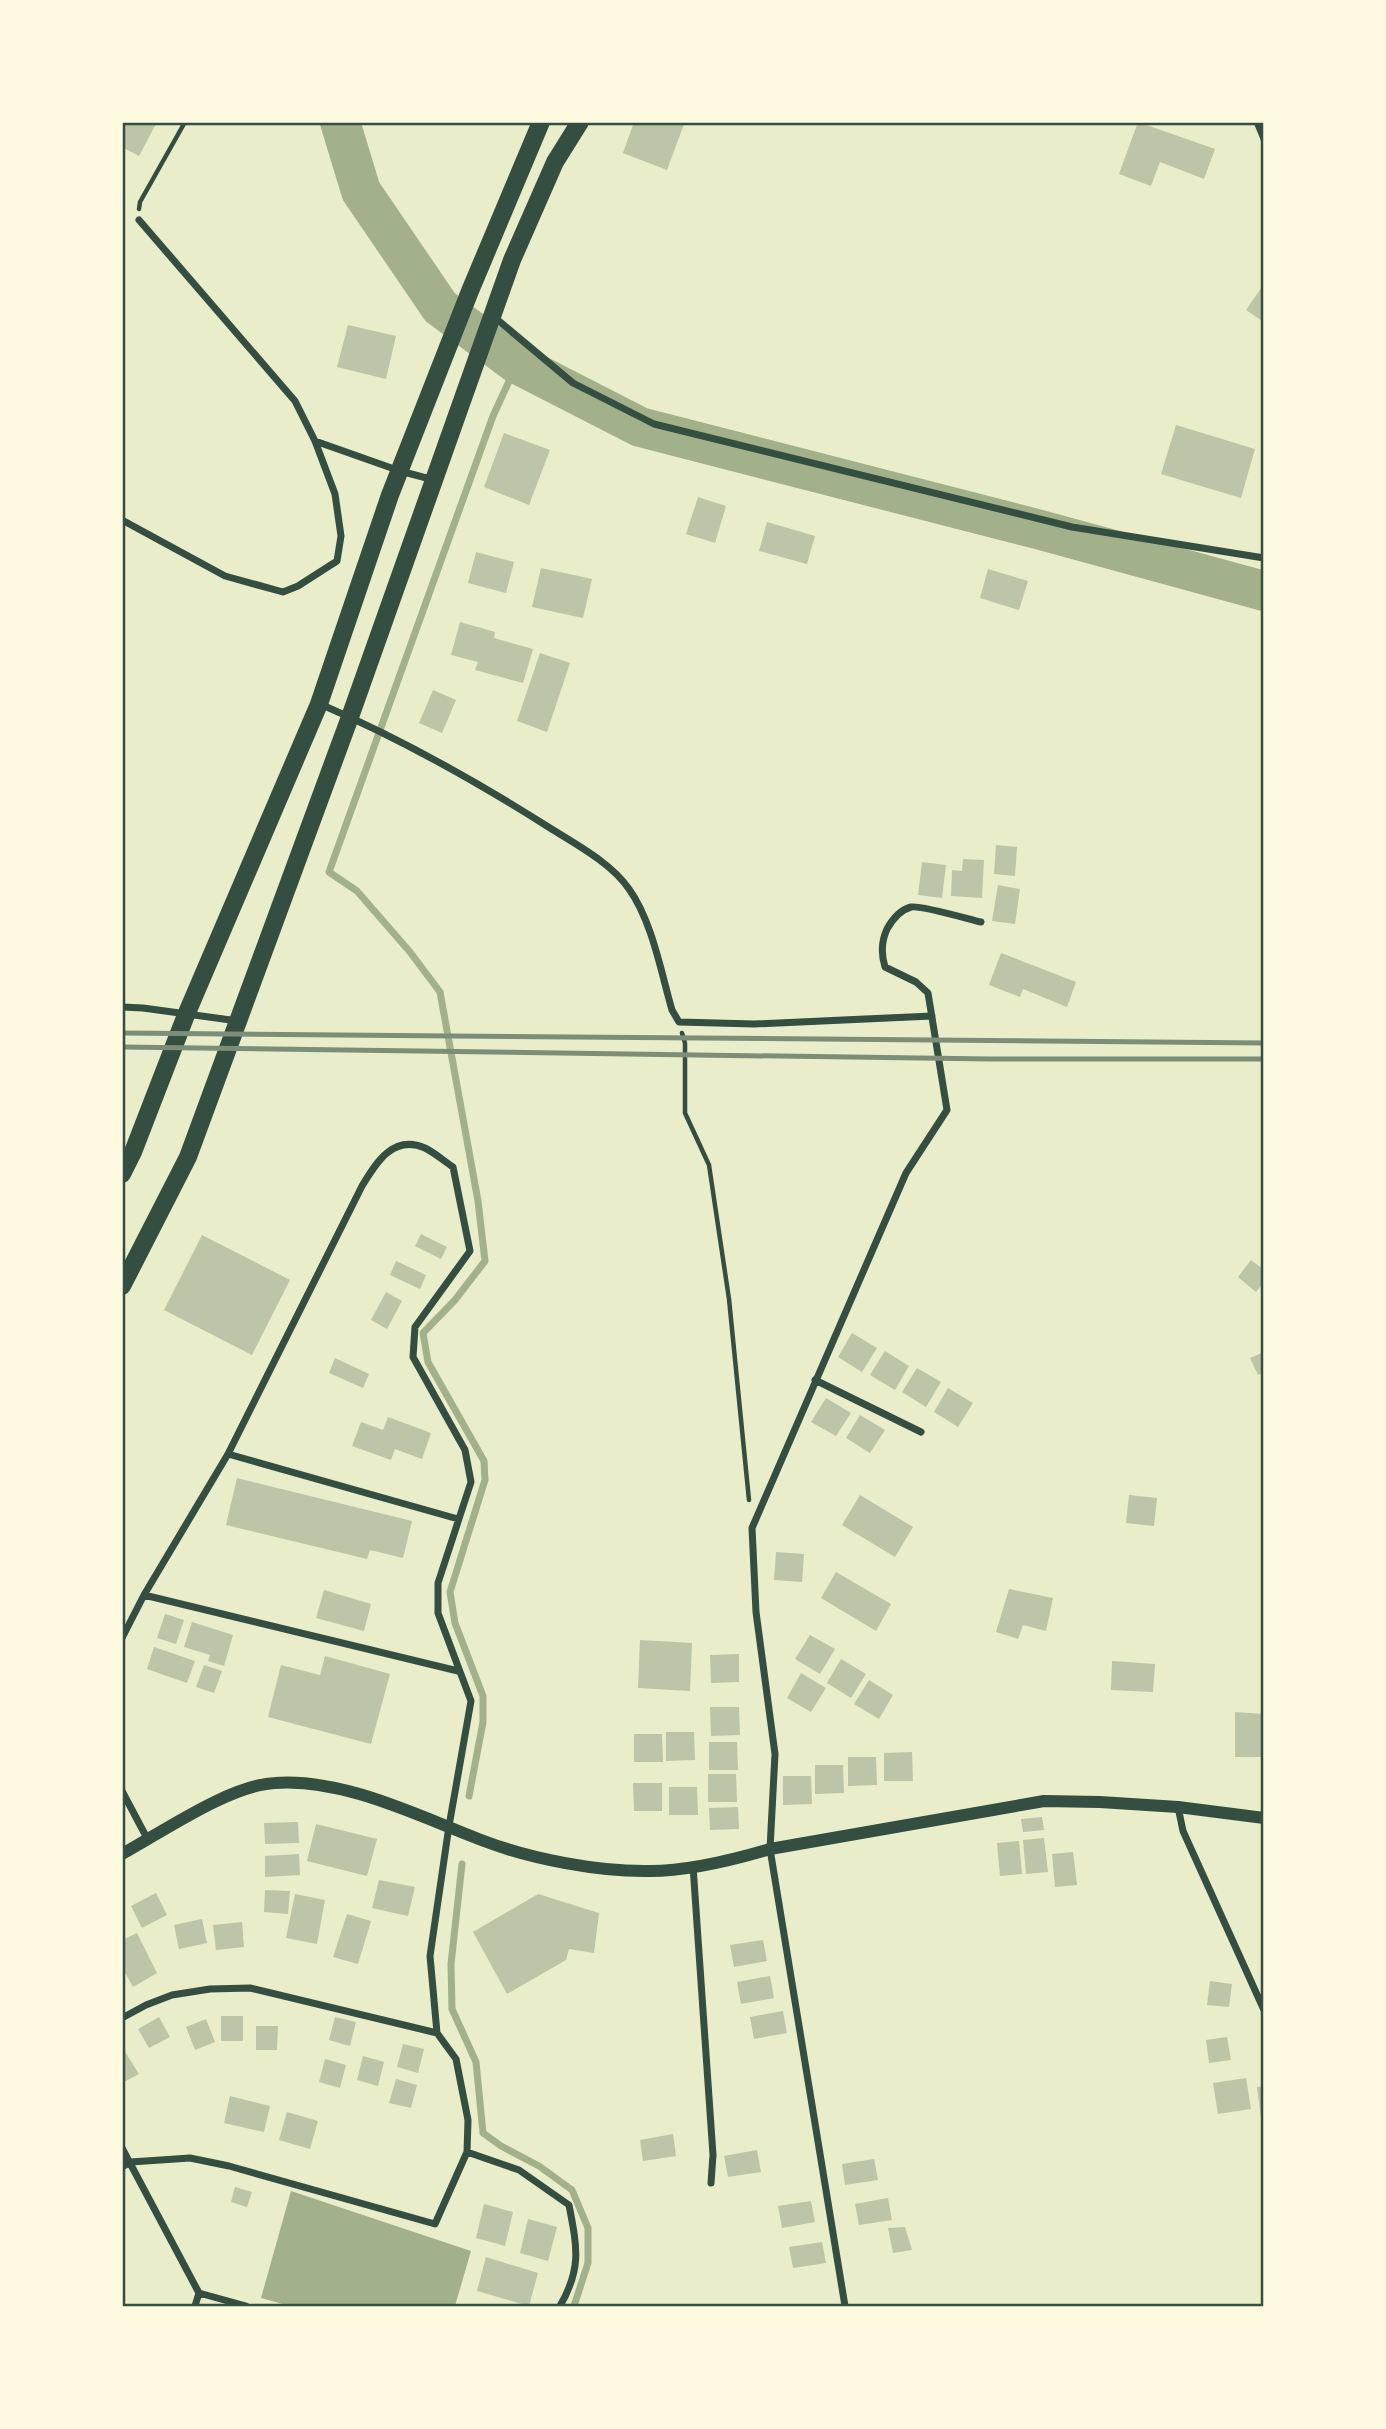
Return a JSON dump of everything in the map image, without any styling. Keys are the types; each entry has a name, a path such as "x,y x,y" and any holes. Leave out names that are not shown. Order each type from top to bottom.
{"main road":[{"path":"122,1174 186,1015 319,704 400,471 470,291 541,122"},
{"path":"122,1286 188,1157 350,717 512,260 555,162 580,122"}],"street":[{"path":"1257,122 1264,139"},
{"path":"122,520 225,576 283,592 298,586 337,561 341,536 335,494 315,441 295,401 138,220"},
{"path":"492,315 573,383 654,424 1072,527 1264,558"},
{"path":"315,441 434,480"},
{"path":"319,704 370,727 522,810 593,856 619,877 640,908 672,1010 679,1022 754,1024 932,1016"},
{"path":"845,2306 770,1849 775,1754 756,1612 752,1528 906,1173 947,1110 929,993 916,982 885,967 881,954 885,935 892,921 913,906 981,922"},
{"path":"122,1007 238,1021"},
{"path":"122,1638 144,1595 229,1454 362,1186 379,1159 399,1146 424,1147 453,1167 470,1251 415,1327 413,1357 465,1450 471,1482 438,1583 438,1613 471,1701 430,1956 437,2033 456,2059 468,2120 467,2151 435,2224 229,2166 190,2158 131,2162 122,2167"},
{"path":"815,1380 921,1432"},
{"path":"229,1454 458,1519"},
{"path":"144,1595 458,1671"},
{"path":"122,1854 238,1790 275,1783 317,1785 360,1795 496,1845 593,1868 652,1871 732,1860 770,1849 1044,1801 1178,1807 1264,1818"},
{"path":"122,1791 148,1839"},
{"path":"1178,1807 1183,1831 1264,2010"},
{"path":"692,1866 713,2155 710,2183"},
{"path":"122,2018 172,1995 210,1989 250,1988 437,2033"},
{"path":"122,2148 200,2293 246,2306"},
{"path":"467,2151 519,2170 569,2205 578,2254 571,2288 560,2306"},
{"path":"195,2306 200,2293"}],"path":[{"path":"138,220 140,202 186,122"},
{"path":"679,1022 685,1043 685,1113 709,1165 729,1299 752,1528"}],"shaded area":[{"path":"291,2191 471,2251 455,2306 290,2306 261,2298"}],"building":[{"path":"122,122 157,122 139,156 122,147"},
{"path":"634,122 684,124 667,170 623,153"},
{"path":"1138,122 1215,149 1204,179 1160,162 1151,186 1119,174"},
{"path":"1264,284 1264,322 1246,310"},
{"path":"348,325 396,336 386,379 337,367"},
{"path":"1176,425 1255,449 1241,498 1161,474"},
{"path":"504,433 550,450 529,505 484,487"},
{"path":"698,497 726,506 715,543 686,534"},
{"path":"767,522 815,536 807,564 759,551"},
{"path":"476,552 514,562 506,593 468,583"},
{"path":"541,568 592,579 583,618 532,607"},
{"path":"988,569 1028,581 1019,610 980,598"},
{"path":"460,622 495,632 494,638 533,649 523,683 475,670 478,662 451,655"},
{"path":"540,653 570,663 547,732 517,721"},
{"path":"433,690 456,700 442,733 419,723"},
{"path":"996,845 1017,847 1015,876 994,874"},
{"path":"963,859 984,860 982,898 951,896 952,870 962,871"},
{"path":"922,862 946,865 942,898 918,895"},
{"path":"998,885 1020,889 1015,924 992,921"},
{"path":"1001,953 1076,982 1067,1007 1023,989 1020,997 989,985"},
{"path":"421,1234 447,1247 441,1259 415,1246"},
{"path":"202,1235 290,1280 252,1355 164,1310"},
{"path":"1251,1260 1264,1270 1264,1282 1256,1292 1238,1277"},
{"path":"396,1261 426,1275 420,1289 390,1275"},
{"path":"386,1292 402,1301 387,1329 371,1320"},
{"path":"852,1333 877,1348 862,1372 838,1357"},
{"path":"885,1351 909,1366 895,1390 870,1375"},
{"path":"1264,1352 1264,1372 1258,1375 1250,1358"},
{"path":"335,1358 369,1374 363,1388 329,1373"},
{"path":"917,1368 941,1382 926,1407 902,1392"},
{"path":"948,1388 973,1403 958,1427 934,1412"},
{"path":"826,1398 851,1413 836,1436 811,1422"},
{"path":"860,1415 885,1430 870,1453 846,1438"},
{"path":"388,1417 431,1433 422,1459 395,1449 391,1460 352,1446 361,1422 383,1430"},
{"path":"237,1478 412,1521 403,1558 370,1550 367,1559 226,1525"},
{"path":"860,1495 913,1527 895,1557 842,1525"},
{"path":"1129,1495 1157,1498 1154,1526 1126,1523"},
{"path":"776,1552 804,1554 802,1582 774,1580"},
{"path":"836,1572 891,1604 876,1631 821,1598"},
{"path":"1009,1589 1053,1598 1046,1631 1023,1625 1018,1639 996,1632"},
{"path":"324,1590 371,1604 364,1631 316,1618"},
{"path":"165,1614 184,1620 176,1644 157,1638"},
{"path":"192,1622 233,1635 224,1666 208,1661 210,1655 184,1647"},
{"path":"810,1635 835,1649 820,1674 795,1659"},
{"path":"640,1640 692,1643 690,1691 638,1688"},
{"path":"154,1647 195,1661 187,1683 147,1669"},
{"path":"739,1654 739,1682 711,1683 710,1655"},
{"path":"325,1656 390,1674 371,1744 268,1717 281,1665 320,1675"},
{"path":"841,1659 866,1674 851,1698 827,1683"},
{"path":"1112,1661 1155,1664 1153,1692 1111,1690"},
{"path":"204,1665 222,1671 214,1693 196,1687"},
{"path":"801,1673 826,1688 811,1712 787,1698"},
{"path":"869,1680 893,1695 879,1719 854,1704"},
{"path":"710,1707 739,1707 740,1735 711,1736"},
{"path":"1235,1712 1264,1714 1264,1757 1235,1757"},
{"path":"666,1732 694,1732 695,1760 666,1761"},
{"path":"634,1734 662,1734 663,1762 634,1762"},
{"path":"709,1742 737,1742 738,1770 709,1770"},
{"path":"912,1752 913,1781 884,1781 884,1753"},
{"path":"848,1757 876,1757 877,1785 848,1786"},
{"path":"815,1765 843,1765 844,1793 815,1794"},
{"path":"708,1774 736,1774 737,1802 708,1802"},
{"path":"783,1776 811,1776 812,1804 783,1805"},
{"path":"633,1783 662,1783 662,1811 634,1811"},
{"path":"669,1787 697,1787 698,1815 669,1815"},
{"path":"738,1807 739,1829 710,1830 709,1808"},
{"path":"1042,1817 1044,1830 1023,1832 1021,1819"},
{"path":"298,1822 299,1843 265,1844 264,1823"},
{"path":"316,1824 377,1839 367,1876 307,1861"},
{"path":"1044,1838 1048,1872 1026,1874 1023,1840"},
{"path":"1019,1841 1022,1874 1000,1876 997,1843"},
{"path":"1073,1852 1077,1885 1055,1887 1052,1854"},
{"path":"299,1854 300,1875 265,1877 265,1856"},
{"path":"379,1880 415,1887 408,1916 372,1908"},
{"path":"265,1890 290,1891 288,1914 264,1912"},
{"path":"156,1893 167,1915 142,1928 131,1906"},
{"path":"295,1894 325,1900 317,1944 286,1938"},
{"path":"538,1894 599,1913 594,1953 569,1949 566,1960 507,1994 473,1932"},
{"path":"347,1914 371,1921 358,1964 333,1957"},
{"path":"202,1919 207,1943 179,1949 174,1925"},
{"path":"242,1922 244,1947 216,1950 213,1925"},
{"path":"137,1933 157,1973 133,1987 122,1967 122,1940"},
{"path":"763,1940 767,1961 734,1967 730,1945"},
{"path":"770,1976 774,1998 741,2004 737,1982"},
{"path":"1210,1981 1232,1984 1229,2007 1207,2005"},
{"path":"783,2011 787,2033 754,2039 750,2017"},
{"path":"221,2016 243,2016 243,2041 221,2041"},
{"path":"159,2017 170,2037 149,2048 138,2029"},
{"path":"335,2017 356,2022 350,2046 329,2040"},
{"path":"206,2019 215,2042 195,2050 186,2027"},
{"path":"256,2026 278,2026 277,2050 256,2050"},
{"path":"1227,2037 1231,2060 1209,2063 1206,2040"},
{"path":"403,2044 424,2049 418,2073 397,2067"},
{"path":"122,2047 139,2074 122,2083"},
{"path":"363,2056 384,2062 378,2086 357,2080"},
{"path":"325,2059 346,2065 340,2088 319,2082"},
{"path":"1246,2078 1251,2109 1218,2114 1213,2083"},
{"path":"396,2079 417,2085 411,2108 389,2103"},
{"path":"1264,2086 1264,2124 1262,2125 1257,2087"},
{"path":"230,2096 270,2106 264,2132 224,2123"},
{"path":"287,2112 318,2121 310,2149 279,2140"},
{"path":"673,2134 676,2156 643,2161 640,2140"},
{"path":"757,2150 761,2172 728,2177 724,2156"},
{"path":"874,2159 878,2180 845,2185 842,2164"},
{"path":"235,2187 252,2192 247,2207 231,2202"},
{"path":"888,2198 892,2220 859,2225 855,2204"},
{"path":"811,2201 815,2222 782,2228 778,2206"},
{"path":"484,2204 513,2212 505,2246 476,2238"},
{"path":"528,2219 557,2227 548,2261 520,2253"},
{"path":"905,2227 912,2250 893,2253 888,2228"},
{"path":"822,2242 826,2263 793,2268 789,2247"},
{"path":"486,2257 538,2273 529,2306 477,2291"}],"waterway":[{"path":"340,122 361,191 440,307 517,364 640,427 1037,529 1264,591"},
{"path":"469,1796 483,1722 483,1696 455,1623 450,1592 485,1480 484,1461 428,1362 423,1333 455,1300 485,1261 478,1201 440,992 410,952 357,891 329,872 493,416 517,364"},
{"path":"462,1864 451,1964 452,2009 476,2062 483,2133 539,2166 572,2190 588,2228 588,2263 574,2306"}],"railway":[{"path":"122,1033 1264,1043"},
{"path":"122,1047 990,1059 1264,1059"}]}
